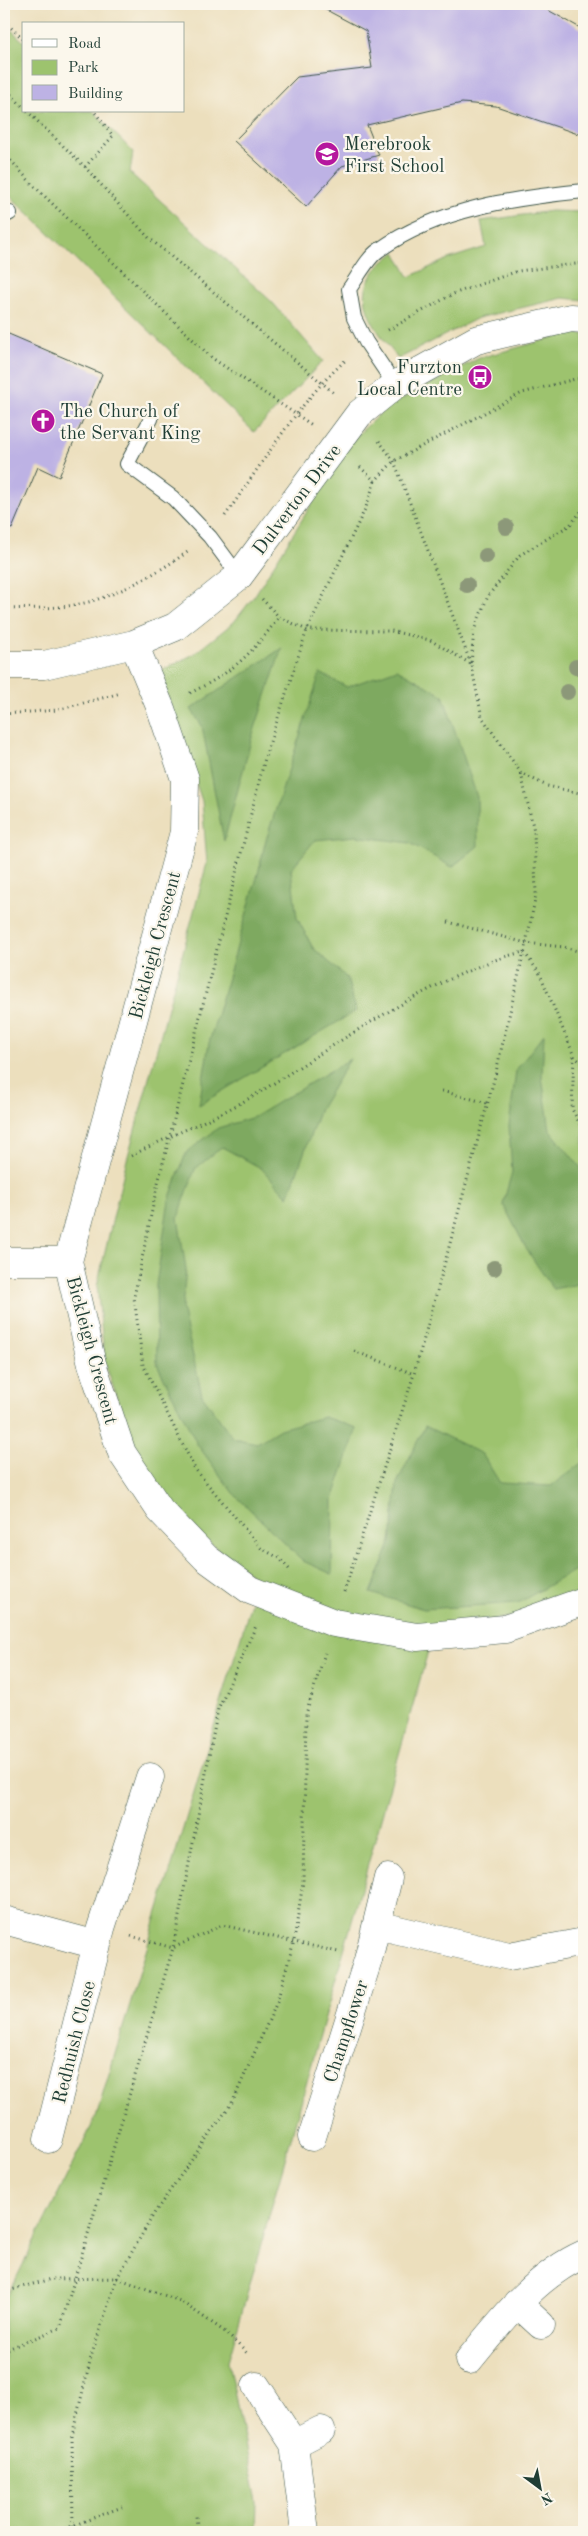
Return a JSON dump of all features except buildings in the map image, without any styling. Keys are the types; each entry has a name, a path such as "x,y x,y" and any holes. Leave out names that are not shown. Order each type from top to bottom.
{"street":[{"name":"Dulverton Drive","path":"4,665 44,665 134,644 174,627 239,576 359,414 394,385 476,340 571,318 584,319"},
{"name":"Bickleigh Crescent","path":"134,644 156,697 185,779 184,832 68,1261 92,1364 122,1453 160,1510 206,1558 250,1590 334,1623 417,1637 505,1629 584,1601"},
{"path":"4,1261 68,1261"},
{"name":"Redhuish Close","path":"48,2139 99,1937 150,1777"},
{"name":"Champflower","path":"312,2137 368,1960 388,1878"},
{"path":"4,1920 99,1937"},
{"path":"377,1925 509,1956 584,1942"},
{"path":"469,2360 517,2303 536,2285 584,2254"},
{"path":"517,2303 541,2325"},
{"path":"256,2386 294,2444 305,2532"},
{"path":"294,2444 321,2430"}],"lane":[{"path":"394,385 366,342 354,318 349,289 378,251 443,216 529,196 584,191"},
{"path":"151,419 127,464 173,498 210,537 239,576"}],"path":[{"path":"4,20 22,38"},
{"path":"4,87 22,106"},
{"path":"28,112 85,167 149,238 359,414 394,461 471,664 482,717 521,773 534,831 536,886 524,952 487,1103 414,1374 306,1714 303,1882 294,1940 277,2002 233,2101 154,2212 117,2278 91,2357 72,2436 73,2532"},
{"path":"85,167 113,136 95,112"},
{"path":"4,153 33,185 212,358 299,414 376,481"},
{"path":"4,609 75,605 120,590 168,565 210,537 322,384 366,342 462,291 518,271 584,263"},
{"path":"4,2353 10,2348 60,2328 173,1948 218,1709 269,1599 293,1573 279,1558 261,1548 195,1469 143,1365 134,1297 156,1191 266,754 307,630 366,507 376,481 394,461 522,393 575,378 584,378"},
{"path":"471,664 474,630 488,596 520,555 570,525 584,508"},
{"path":"239,576 279,617 307,630 391,631 430,640 471,664"},
{"path":"4,714 57,710 156,697 215,681 244,660 257,647 279,617"},
{"path":"521,773 547,786 584,794"},
{"path":"448,922 526,943 564,947 584,953"},
{"path":"92,1176 171,1135 205,1123 259,1092 349,1033 417,995 496,958 524,952"},
{"path":"524,952 540,974 574,1056 572,1109 584,1132"},
{"path":"574,1056 584,1065"},
{"path":"442,1090 487,1103"},
{"path":"354,1351 414,1374"},
{"path":"99,1937 173,1948 222,1925 294,1940 368,1960"},
{"path":"4,2292 51,2279 117,2278 180,2301 224,2331 258,2364 256,2386"},
{"path":"56,2532 122,2507"},
{"path":"194,2532 197,2525 196,2516"},
{"path":"73,2527 79,2532"},
{"path":"73,2527 94,2527 102,2532"}],"green space":[{"path":"4,23 22,40 22,112 94,112 133,152 130,173 272,302 323,361 254,432 4,190"},
{"path":"551,211 584,212 584,300 563,298 478,318 398,359 376,328 366,306 365,294 368,282 379,265 395,252 409,277 448,259 486,247 481,221"},
{"path":"571,333 584,334 584,1596 562,1608 434,1630 228,2362 257,2501 256,2532 4,2532 4,2303 96,2117 258,1580 207,1541 170,1501 134,1448 105,1363 97,1286 125,1167 207,863 202,801 159,672 194,654 234,622 255,595 351,441 387,407 479,358"},
{"path":"282,648 252,737 224,841 202,726 191,709"},
{"path":"397,669 443,695 477,797 478,846 452,867 410,843 356,836 315,840 291,869 297,918 313,948 347,978 356,1011 199,1105 209,1043 258,874 265,843 320,673 347,687"},
{"path":"544,1034 542,1077 550,1130 581,1168 584,1185 584,1283 553,1289 527,1250 503,1204 512,1172 509,1126 516,1070"},
{"path":"350,1059 320,1109 288,1197 261,1168 222,1147 195,1169 178,1218 186,1269 182,1308 202,1395 233,1438 257,1443 280,1429 324,1417 357,1428 333,1500 332,1574 303,1561 233,1493 197,1444 157,1364 156,1285 169,1200 186,1153 218,1128 254,1117"},
{"path":"425,1426 482,1454 500,1483 551,1486 584,1461 584,1565 518,1603 424,1609 371,1593 391,1541 397,1483"}],"place":[{"name":"Merebrook First School","path":"327,154"},
{"name":"Furzton Local Centre","path":"480,377"},
{"name":"The Church of the Servant King","path":"43,421"}]}
